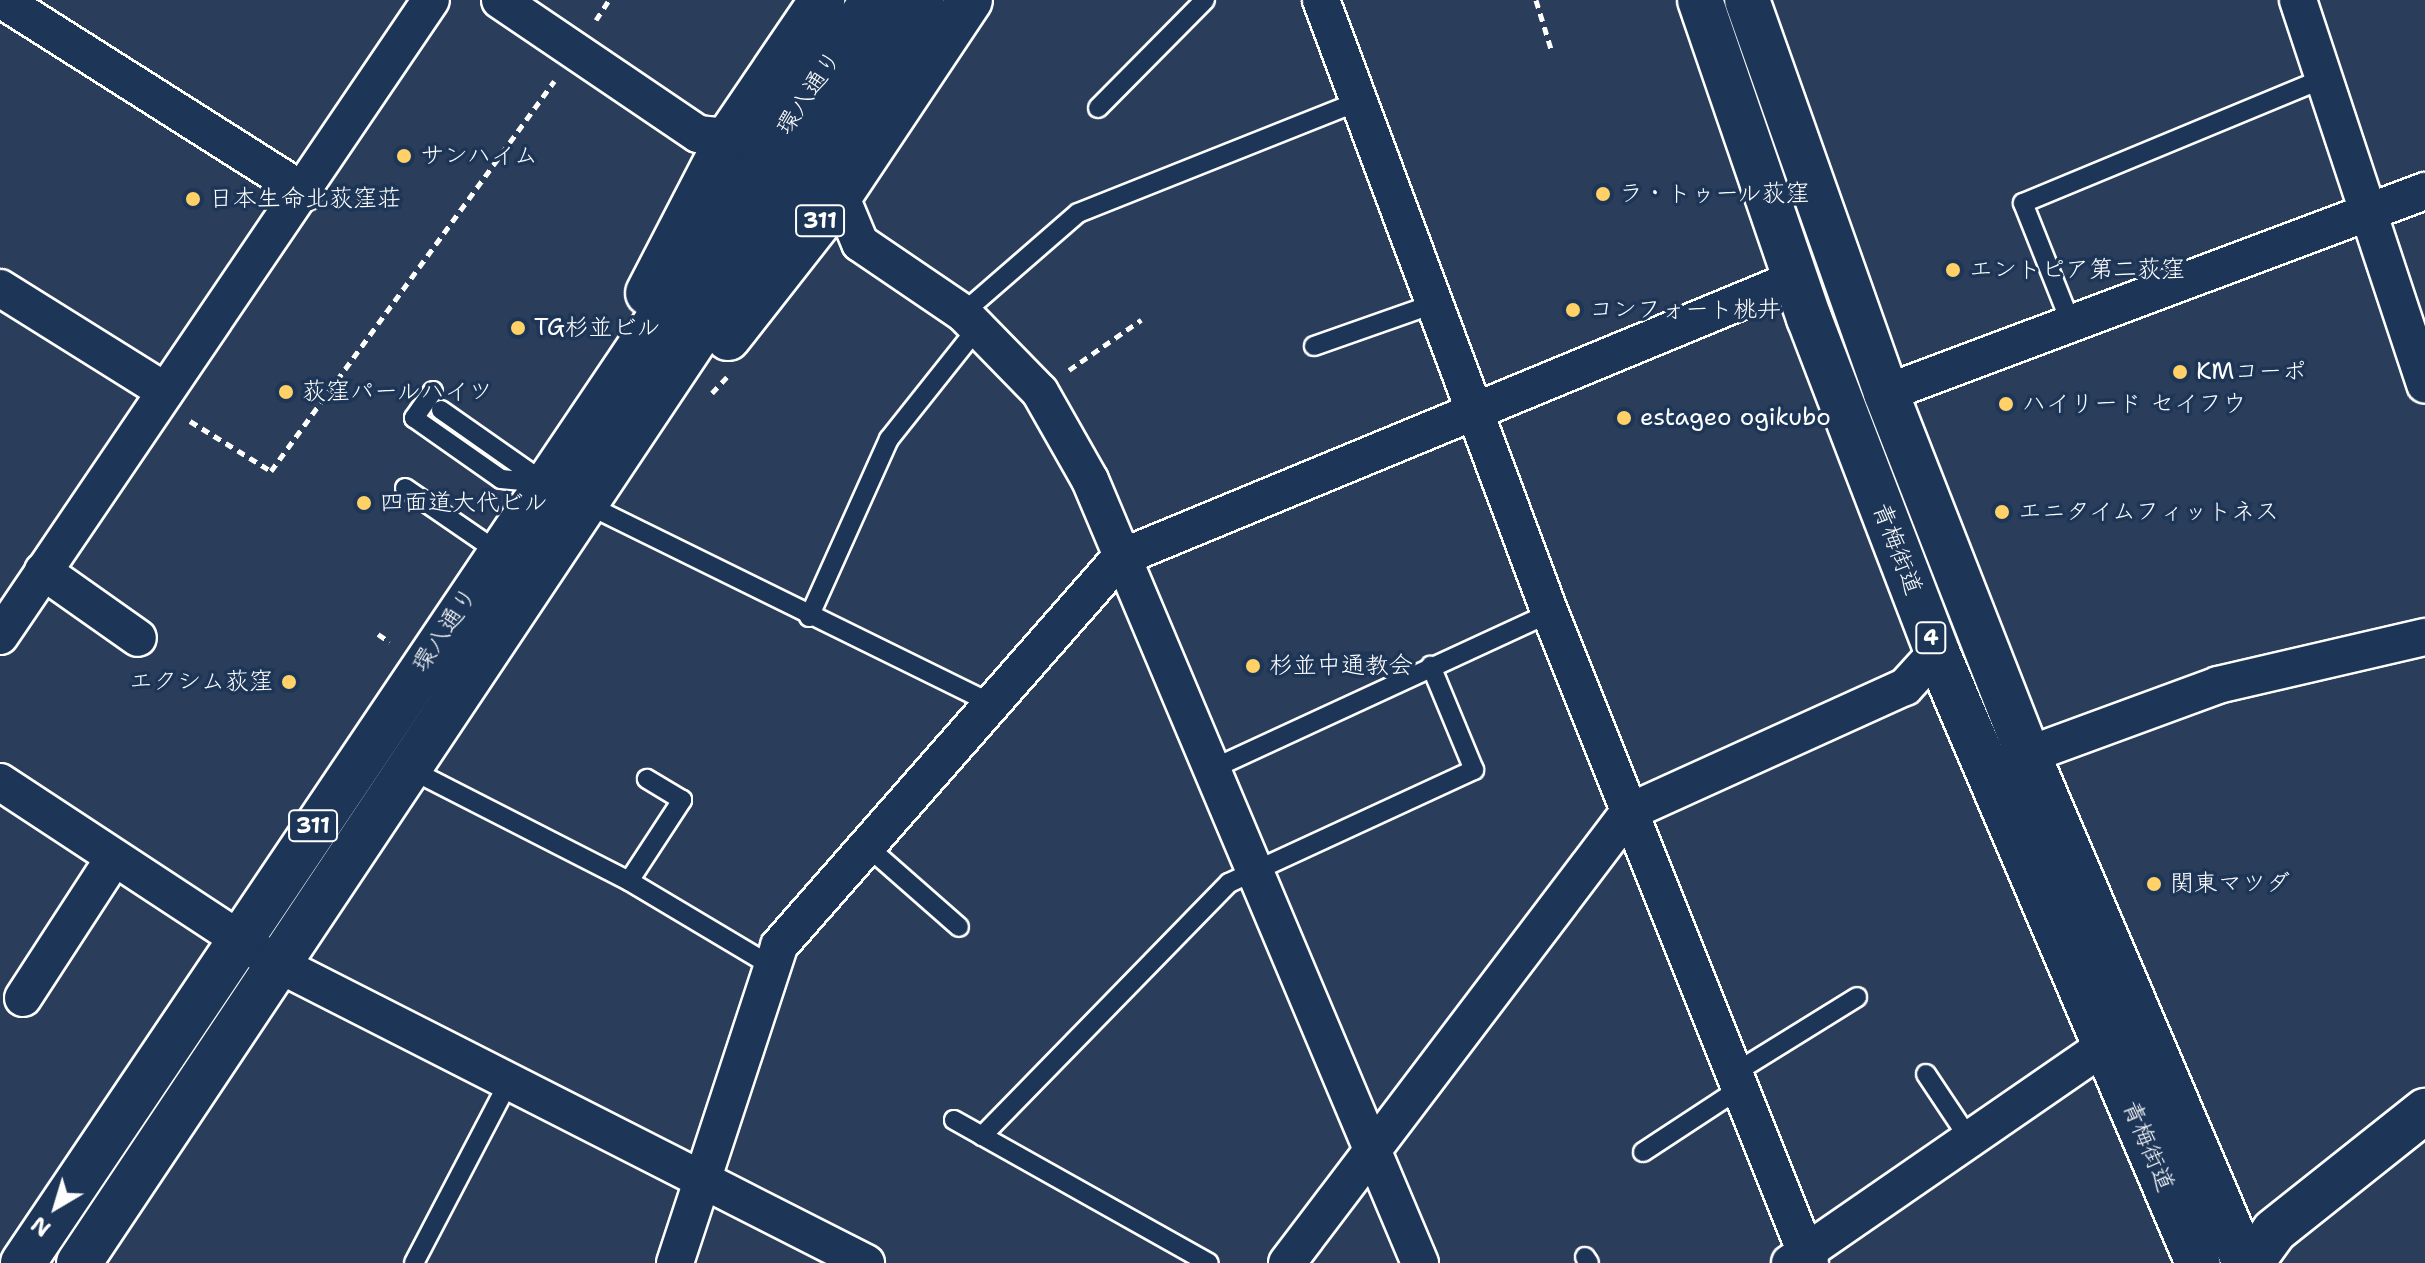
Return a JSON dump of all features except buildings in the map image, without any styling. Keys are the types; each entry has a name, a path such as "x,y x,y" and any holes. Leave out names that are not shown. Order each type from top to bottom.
{"main road":[{"name":"311","path":"606,391 665,253 729,137 822,0"},
{"name":"環八通り","path":"23,1263 544,483 873,0"},
{"name":"環八通り","path":"79,1263 276,963 643,420 921,0"},
{"name":"311","path":"643,420 729,338 840,195 970,0"},
{"name":"青梅街道","path":"1700,0 1795,279 1937,652 2198,1263"},
{"name":"青梅街道","path":"1747,0 1886,393 2028,755 2245,1263"},
{"path":"2251,1263 2274,1231 2425,1111"}],"street":[{"path":"2,0 305,192"},
{"path":"0,636 165,391 305,192 431,0"},
{"path":"500,0 698,134 729,137"},
{"path":"1321,0 1354,103 1550,613 1736,1081 1801,1260 1968,1137 2105,1046"},
{"path":"2298,0 2425,385"},
{"path":"1886,393 2070,321 2425,191"},
{"path":"840,195 860,243 970,320 1040,392 1090,480 1120,558 1372,1143 1420,1263"},
{"path":"675,1263 770,965 868,847 1120,558 1476,415 1795,279"},
{"path":"0,288 165,391"},
{"path":"43,571 138,638"},
{"path":"2028,755 2218,685 2425,637"},
{"path":"1287,1263 1372,1143 1629,812 1905,687 1937,652"},
{"path":"0,782 112,861 276,963 866,1263"},
{"path":"23,998 112,861"}],"lane":[{"path":"1098,108 1205,0"},
{"path":"2070,321 2023,203 2323,79"},
{"path":"809,617 889,439 970,320 1078,213 1354,103"},
{"path":"1314,346 1433,304"},
{"path":"433,391 414,418 501,479 544,483"},
{"path":"441,410 544,483"},
{"path":"405,488 498,552"},
{"path":"586,504 809,617 993,704"},
{"path":"1210,770 1550,613"},
{"path":"982,1136 1229,883 1474,770 1431,666"},
{"path":"408,768 629,881 770,965"},
{"path":"629,881 682,800 647,779"},
{"path":"868,847 959,927"},
{"path":"1643,1152 1736,1081 1857,997"},
{"path":"1926,1074 1968,1137"},
{"path":"414,1263 508,1083"},
{"path":"954,1120 1209,1263"}],"path":[{"path":"165,391 172,409 271,471 576,51 609,0"},
{"path":"1536,0 1552,52"},
{"path":"1040,392 1141,320"},
{"path":"705,400 736,367"},
{"path":"378,634 391,643"}],"place":[{"name":"サンハイム","path":"404,156"},
{"name":"ラ・トゥール荻窪","path":"1603,194"},
{"name":"日本生命北荻窪荘","path":"193,199"},
{"name":"エントピア第二荻窪","path":"1953,270"},
{"name":"コンフォート桃井","path":"1573,310"},
{"name":"TG杉並ビル","path":"518,328"},
{"name":"KMコーポ","path":"2180,372"},
{"name":"荻窪パールハイツ","path":"286,392"},
{"name":"ハイリード セイフウ","path":"2006,404"},
{"name":"estageo ogikubo","path":"1624,418"},
{"name":"四面道大代ビル","path":"364,503"},
{"name":"エニタイムフィットネス","path":"2002,512"},
{"name":"杉並中通教会","path":"1253,666"},
{"name":"エクシム荻窪","path":"289,682"},
{"name":"関東マツダ","path":"2154,884"}]}
